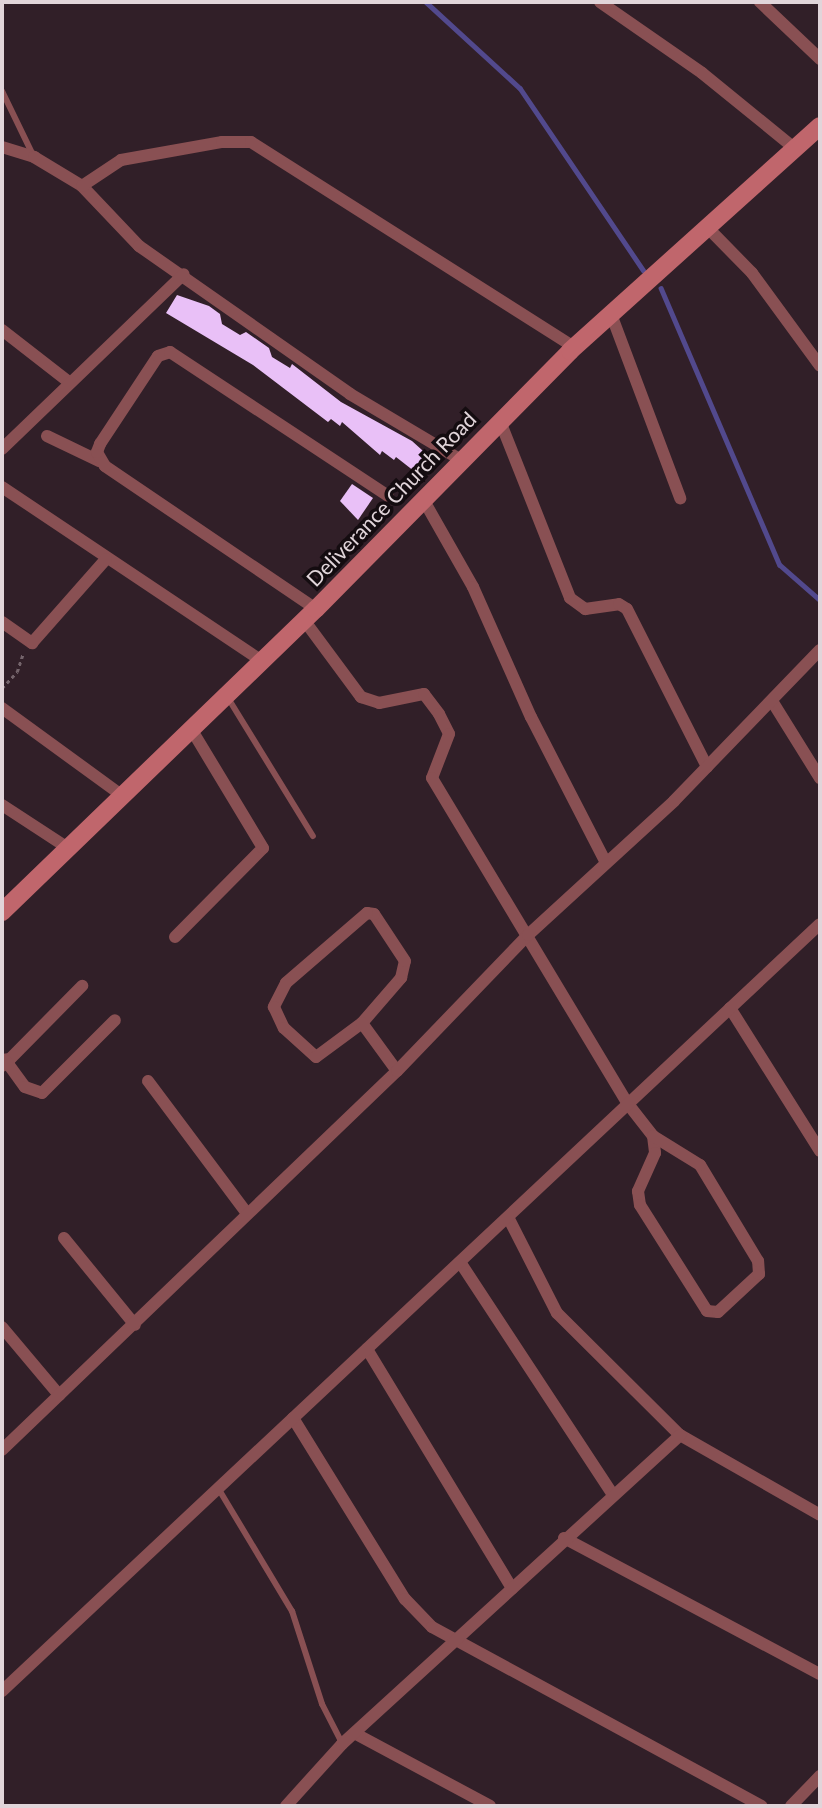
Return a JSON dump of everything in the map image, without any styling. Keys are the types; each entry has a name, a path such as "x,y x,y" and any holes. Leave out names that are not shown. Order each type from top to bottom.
{"street":[{"path":"600,2 702,73 793,147"},
{"path":"760,2 817,50"},
{"name":"Deliverance Church Road","path":"2,912 65,846 310,614 574,348 793,147 818,132"},
{"path":"82,186 121,160 222,142 251,142 574,348"},
{"path":"2,147 34,157 82,186 139,246 184,274 350,394 461,460"},
{"path":"706,226 752,273 820,366"},
{"path":"2,449 184,274"},
{"path":"611,314 680,498"},
{"path":"2,330 70,383"},
{"path":"99,461 97,452 107,433 158,356 170,352 388,496"},
{"path":"500,421 570,598 585,609 620,604 627,609 707,767"},
{"path":"47,436 99,461 310,614 362,697 379,703 424,694 439,714 449,734 432,778 628,1104 653,1136 700,1165 758,1261 759,1274 718,1312 707,1311 640,1205 638,1191 655,1153 653,1136"},
{"path":"2,487 260,660"},
{"path":"423,499 473,587 531,718 606,863"},
{"path":"2,622 32,643 106,559"},
{"path":"2,1450 135,1325 246,1212 397,1071 528,935 707,767 820,650"},
{"path":"772,701 820,778"},
{"path":"2,708 120,794"},
{"path":"176,937 263,848 190,727"},
{"path":"2,805 65,846"},
{"path":"367,913 373,915 405,961 401,978 362,1023 316,1057 284,1028 274,1007 286,983 367,913"},
{"path":"2,1691 820,924"},
{"path":"82,986 3,1062 25,1087 42,1093 115,1020"},
{"path":"730,1008 820,1151"},
{"path":"362,1023 397,1071"},
{"path":"148,1081 246,1212"},
{"path":"508,1217 557,1313 680,1435 820,1515"},
{"path":"64,1238 135,1325"},
{"path":"460,1262 612,1493"},
{"path":"2,1327 59,1395"},
{"path":"368,1349 512,1588"},
{"path":"293,1418 405,1599 432,1627 456,1642 662,1748 762,1806"},
{"path":"286,1806 342,1744 456,1642 612,1493 680,1435"},
{"path":"564,1538 820,1674"},
{"path":"356,1734 490,1806"},
{"path":"791,1806 820,1776"}],"lane":[{"path":"2,91 34,157"},
{"path":"225,693 313,836"},
{"path":"218,1488 292,1611 322,1704 342,1744"}],"path":[{"path":"2,688 32,643"}],"building":[{"path":"177,295 209,306 220,314 222,324 240,335 246,332 269,348 272,357 290,368 292,364 341,402 412,441 432,459 419,475 396,457 394,460 382,451 380,455 342,422 340,426 331,419 328,422 253,365 166,313"},
{"path":"352,484 373,498 358,520 340,501"}],"waterway":[{"path":"426,2 520,88 643,270"},
{"path":"661,288 780,565 820,600"}]}
